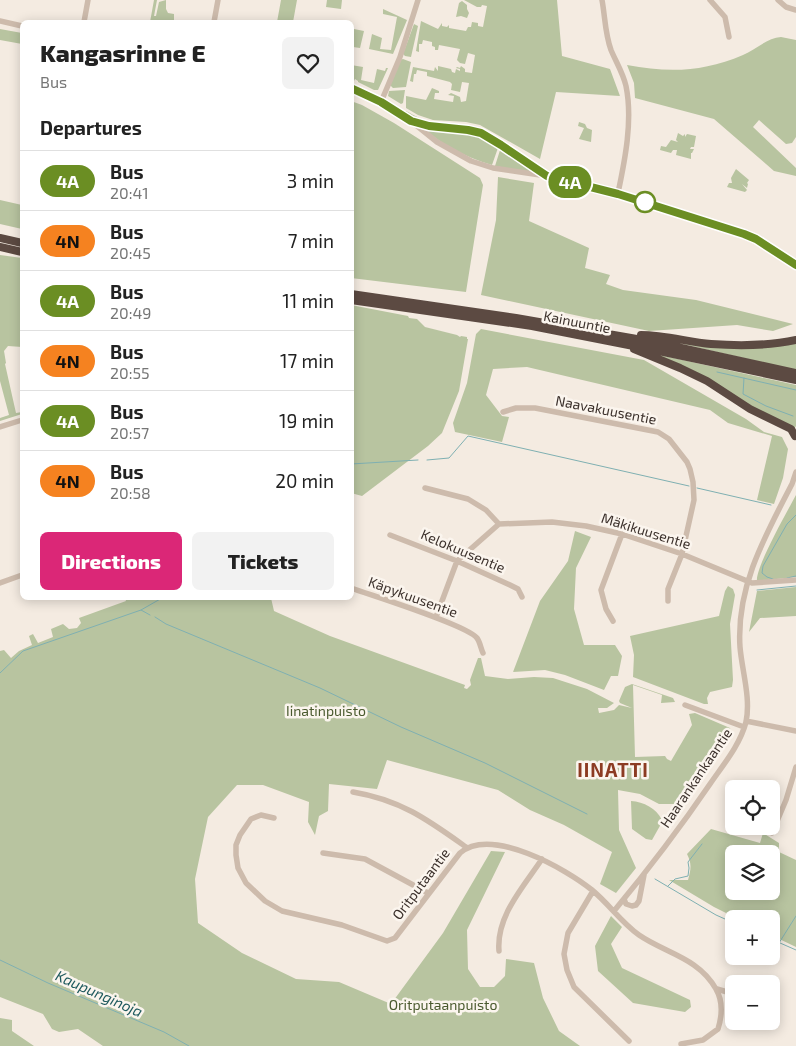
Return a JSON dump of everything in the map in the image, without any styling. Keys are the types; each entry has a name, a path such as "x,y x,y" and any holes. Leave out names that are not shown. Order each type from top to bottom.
{"highway":[{"path":"0,238 20,243"},
{"path":"0,247 20,252"},
{"name":"Kainuuntie","path":"354,294 478,312 614,338 796,380"},
{"name":"Kainuuntie","path":"354,300 614,338 654,342 796,373"},
{"path":"614,338 645,335 711,344 750,345 796,340"},
{"path":"614,338 707,381 750,409 791,429 796,435"}],"street":[{"path":"84,20 88,0"},
{"path":"214,20 218,0"},
{"path":"381,102 403,48 418,0"},
{"path":"602,0 609,41 623,74 627,93 628,133 625,163 618,194"},
{"path":"710,0 726,17 729,37"},
{"path":"778,0 786,7 796,10"},
{"path":"0,21 20,26"},
{"path":"354,89 381,102 411,121 436,142 471,161 493,168 547,176 618,194 744,234 756,239 796,265"},
{"path":"411,121 429,126 481,133 547,176"},
{"name":"Naavakuusentie","path":"504,412 516,408 535,408 658,432 669,438 690,469 694,500 682,554 668,589 668,601"},
{"path":"0,427 20,421"},
{"name":"Haarankankaantie","path":"614,911 688,816 734,749 745,724 747,708 740,647 741,614 755,557 792,484 796,471"},
{"path":"425,488 468,499 486,510 499,524 457,560 436,617"},
{"name":"Mäkikuusentie","path":"499,524 552,522 586,526 622,534 682,554 748,581"},
{"path":"613,621 606,609 601,590 622,534"},
{"name":"Kelokuusentie","path":"390,535 457,560 518,589 522,597"},
{"path":"0,583 20,576"},
{"path":"748,581 752,583 796,580"},
{"name":"Käpykuusentie","path":"354,589 436,617 477,638 483,653"},
{"path":"684,705 745,724 796,731"},
{"path":"780,814 796,767"},
{"path":"353,792 375,796 410,809 466,847"},
{"name":"Oritputaantie","path":"274,818 262,815 251,819 240,835 236,845 236,855 238,868 246,883 265,901 282,911 342,925 387,941 395,938 428,893 466,847 495,845 518,850 542,859 566,872 593,891 626,925 641,936 699,967 717,989 722,1008 718,1029 703,1040 681,1044"},
{"path":"323,853 365,859 428,893"},
{"path":"500,951 498,937 509,908 542,859"},
{"path":"624,899 626,904 636,906 639,901 645,872"},
{"path":"593,891 568,933 564,954 567,970 574,987 629,1040"},
{"path":"717,989 725,991"}],"green space":[{"path":"154,0 157,0 154,16 156,16 159,2 166,0 166,9 168,13 174,14 174,20 150,20"},
{"path":"281,0 297,0 293,20 277,20"},
{"path":"327,0 342,0 341,9 326,7"},
{"path":"464,0 557,0 562,56 610,69 620,96 556,92 540,159 480,125 466,122 433,120 418,115 406,108 406,96 426,100 432,88 439,91 439,93 435,93 434,99 453,102 454,96 448,95 451,93 460,97 461,102 466,101 469,83 462,82 460,92 451,90 452,84 450,82 427,76 427,72 417,70 416,74 414,74 413,82 410,81 413,67 434,71 435,67 438,71 438,66 451,69 455,73 456,69 460,71 460,69 456,68 461,66 465,69 465,72 472,73 475,55 468,53 465,64 460,63 457,60 460,49 439,45 438,50 435,50 432,42 423,40 422,44 419,44 419,52 416,51 421,21 438,29 442,23 442,26 447,27 449,25 449,28 466,31 468,27 471,27 472,22 478,23 478,26 483,27 487,6 477,7"},
{"path":"462,1 467,5 469,13 467,18 456,17 459,3"},
{"path":"383,9 407,20 393,54 369,49 372,34 382,38 380,49 391,50 397,17 383,14"},
{"path":"414,24 418,26 411,57 405,56 403,54"},
{"path":"0,29 20,33 20,44 0,40"},
{"path":"354,29 364,31 360,48 354,47"},
{"path":"781,37 796,40 796,137 792,143 786,144 759,120 753,127 796,168 796,176 774,171 714,119 635,98 634,83 627,65 672,70 700,68 728,61 748,53 761,44"},
{"path":"403,59 411,62 406,87 393,88 390,85 400,60"},
{"path":"354,66 363,67 361,80 374,83 377,69 385,71 388,68 378,90 374,90 355,79 354,81"},
{"path":"405,90 403,103 401,104 388,96 389,91"},
{"path":"354,102 394,123 480,178 483,185 466,292 354,278"},
{"path":"406,111 427,121 478,128 494,135 501,141 500,143 490,137 420,121 404,112"},
{"path":"579,122 592,130 591,142 579,139 584,128 578,126"},
{"path":"419,125 475,133 499,145 492,165 453,149"},
{"path":"678,133 683,136 685,134 685,137 687,134 696,136 694,147 690,149 694,149 691,153 691,159 676,155 677,150 673,150 671,153 660,150 661,146 666,147 671,140 678,142 676,140"},
{"path":"501,147 540,174 495,166"},
{"path":"736,169 749,180 747,188 742,184 747,190 745,192 727,187 729,183 732,183 731,178"},
{"path":"498,177 534,183 529,221 589,248 585,268 610,275 606,284 623,290 696,300 793,324 773,331 737,325 649,331 481,295 496,220"},
{"path":"0,200 20,205 20,229 0,224"},
{"path":"0,255 20,258 20,347 8,346 4,351 16,413 20,412 20,415 0,421 0,418 9,415 0,381"},
{"path":"354,306 408,316 409,318 417,319 425,327 460,337 467,337 468,339 459,391 442,433 428,446 362,496 354,494"},
{"path":"481,329 644,360 746,419 764,432 782,437 788,449 783,478 774,504 757,500 772,436 728,423 710,410 527,367 493,369 486,395 502,416 509,417 502,442 455,432 453,423 467,383 476,334"},
{"path":"796,342 796,370 678,343 710,346"},
{"path":"651,353 796,385 796,426 794,429 769,418"},
{"path":"796,495 796,577 757,581 766,552"},
{"path":"575,531 591,537 576,568 574,609 584,645 615,645 622,656 618,676 611,676 604,690 565,675 545,670 513,672 540,601 568,561"},
{"path":"728,586 733,589 735,595 730,624 732,687 710,692 707,698 708,704 704,704 633,677 634,655 630,636 719,616"},
{"path":"796,587 796,616 760,618 749,632 757,591"},
{"path":"271,600 274,611 330,636 465,685 464,688 467,689 471,685 470,680 478,658 481,658 485,676 508,679 553,678 587,689 614,703 607,708 598,708 599,713 614,710 619,705 632,708 619,701 625,687 632,684 673,698 675,702 661,703 662,695 633,685 635,757 665,756 671,761 692,725 689,714 695,713 730,728 732,736 682,804 659,804 640,794 618,790 619,830 636,868 616,893 600,884 612,852 564,825 530,810 498,790 387,760 377,789 329,784 328,811 319,816 315,835 308,822 309,802 263,785 237,785 208,817 195,879 198,923 242,953 296,979 339,982 391,1004 443,933 491,851 505,852 467,930 468,969 480,987 494,987 505,976 506,959 534,963 543,998 559,1031 580,1046 103,1046 78,1029 59,1032 52,1029 43,1014 0,997 0,651 4,650 11,658 19,651 32,645 29,636 33,634 38,643 53,637 51,629 63,624 69,629 77,628 81,623 79,618 126,601"},
{"path":"631,801 649,806 662,820 652,840 646,839 632,829"},
{"path":"711,829 725,833 725,835 732,835 760,843 762,835 766,835 779,843 779,845 725,845 725,900 780,900 780,852 796,860 796,947 780,939 780,910 725,910 725,912 669,880 688,880 690,861 687,854"},
{"path":"611,916 622,927 611,944 622,968 690,1000 691,1007 685,1012 633,1003 598,971 595,946"},
{"path":"0,1018 12,1020 12,1031 34,1046 0,1046"}],"waterway":[{"path":"717,372 796,390"},
{"path":"744,378 743,394 766,406 793,416"},
{"path":"427,460 449,458 468,436 689,486"},
{"path":"354,464 418,460"},
{"path":"697,488 771,505"},
{"path":"773,579 762,573 763,566 787,524 796,515"},
{"path":"787,578 796,576"},
{"path":"757,590 796,586"},
{"path":"141,610 158,600"},
{"path":"0,673 23,651 141,610 150,615"},
{"path":"155,617 166,624 320,688 401,727 485,763 587,814"},
{"path":"668,886 675,879 688,876 688,862 702,844"},
{"path":"655,879 725,919"},
{"path":"780,941 796,916"},
{"path":"780,943 796,950"},
{"name":"Kaupunginoja","path":"0,960 48,983 164,1032 189,1046"}],"bus line":[{"name":"4A","path":"354,89 381,102 411,121 429,126 481,133 547,176 618,194 744,234 756,239 796,265"}],"district":[{"name":"IINATTI","path":"613,770"}],"park label":[{"name":"Iinatinpuisto","path":"326,711"},
{"name":"Oritputaanpuisto","path":"443,1005"}]}
